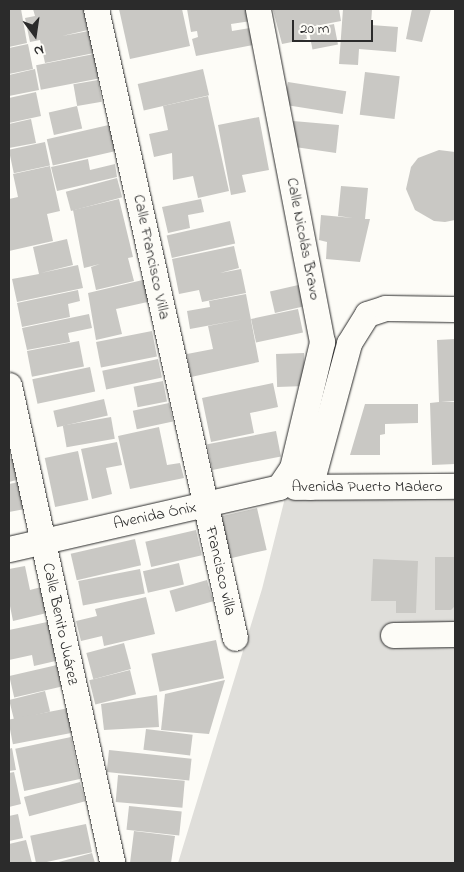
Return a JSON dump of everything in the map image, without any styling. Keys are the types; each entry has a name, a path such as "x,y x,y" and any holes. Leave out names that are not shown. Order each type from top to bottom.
{"street":[{"name":"Calle Francisco Villa","path":"96,9 205,505"},
{"name":"Calle Nicolás Bravo","path":"258,9 322,342 286,478"},
{"path":"310,487 349,343 366,314 385,308 455,309"},
{"name":"Calle Benito Juárez","path":"9,385 41,541 112,863"},
{"name":"Avenida Ónix","path":"9,549 205,505 286,478"},
{"name":"Avenida Puerto Madero","path":"286,478 310,487 455,486"},
{"name":"Francisco villa","path":"205,505 235,638"},
{"path":"393,635 455,634"}],"shaded area":[{"path":"285,498 455,499 455,863 178,863 262,589"}],"building":[{"path":"9,9 21,9 27,43 9,47"},
{"path":"33,9 84,9 88,30 62,36 89,31 94,53 45,63 40,40 30,42 25,18 35,16"},
{"path":"119,9 182,9 190,46 130,59"},
{"path":"187,9 249,9 251,21 231,24 232,31 250,28 253,45 196,56 192,39 198,37 197,31 191,32"},
{"path":"339,9 341,21 305,28 307,39 282,44 273,10"},
{"path":"343,9 372,9 371,25 398,27 396,52 359,49 358,65 339,64"},
{"path":"412,9 431,9 422,42 406,39"},
{"path":"334,24 338,45 312,50 308,29"},
{"path":"28,44 33,69 9,74 9,48"},
{"path":"94,54 99,79 41,90 36,65"},
{"path":"35,69 39,90 9,96 9,75"},
{"path":"203,69 209,95 144,110 138,84"},
{"path":"365,72 400,76 394,119 360,115"},
{"path":"98,80 102,102 77,106 73,84"},
{"path":"288,82 346,91 343,114 284,105"},
{"path":"36,92 41,116 9,123 9,98"},
{"path":"208,96 229,191 198,198 193,176 173,180 172,153 154,157 149,134 168,130 163,106"},
{"path":"77,106 82,128 54,135 49,113"},
{"path":"259,117 269,170 242,175 246,192 231,195 218,125"},
{"path":"31,119 36,143 9,148 9,124"},
{"path":"293,121 339,125 336,153 295,147"},
{"path":"113,124 119,150 53,166 47,139"},
{"path":"45,142 50,165 14,173 9,150"},
{"path":"439,150 455,152 455,220 445,222 434,221 415,210 406,189 411,167 418,158"},
{"path":"88,159 90,170 115,164 117,177 57,191 51,167"},
{"path":"50,166 60,211 47,214 53,241 9,251 9,199 18,197 13,174"},
{"path":"117,178 122,197 71,211 66,192"},
{"path":"341,186 368,188 365,219 370,219 360,262 326,259 327,242 319,240 321,215 353,218 338,216"},
{"path":"119,199 133,257 128,258 134,281 96,290 91,267 100,264 84,268 73,210"},
{"path":"201,199 204,212 188,215 190,228 168,233 162,207"},
{"path":"230,221 235,243 172,258 167,236"},
{"path":"67,239 73,265 41,273 78,265 83,288 17,302 12,279 39,274 33,247"},
{"path":"234,246 239,268 220,273 241,269 246,293 202,302 199,290 179,294 172,259"},
{"path":"147,279 152,301 116,309 122,334 96,340 88,293"},
{"path":"307,283 312,304 275,313 270,292"},
{"path":"78,290 80,301 68,304 70,317 22,327 17,303"},
{"path":"246,294 259,362 191,377 187,354 213,349 208,326 244,319 190,329 187,311 210,307 209,301"},
{"path":"298,309 303,332 256,342 251,319"},
{"path":"89,314 92,328 68,333 70,342 27,350 22,328"},
{"path":"152,331 157,357 101,367 96,342"},
{"path":"455,339 455,401 441,402 455,402 455,464 432,465 430,403 439,402 437,340"},
{"path":"79,341 84,367 32,377 27,351"},
{"path":"304,353 305,386 277,387 276,354"},
{"path":"158,359 162,378 106,389 102,371"},
{"path":"90,367 95,391 37,404 32,379"},
{"path":"163,381 167,402 138,407 134,387"},
{"path":"273,383 278,407 250,413 254,433 211,442 202,398"},
{"path":"104,399 108,416 57,427 53,411"},
{"path":"169,403 173,422 137,429 133,411"},
{"path":"365,404 418,404 418,423 385,424 385,434 380,435 380,455 350,455"},
{"path":"111,417 115,439 67,447 63,426"},
{"path":"159,427 167,465 180,463 184,478 130,489 118,436"},
{"path":"276,431 281,457 212,470 207,444"},
{"path":"117,442 122,465 106,468 112,494 92,499 81,449"},
{"path":"78,451 88,500 55,507 45,458"},
{"path":"16,458 20,479 9,482 9,459"},
{"path":"24,481 30,508 9,512 9,484"},
{"path":"257,508 267,550 228,559 218,517"},
{"path":"196,530 202,555 151,567 145,542"},
{"path":"135,539 141,565 77,580 71,554"},
{"path":"435,557 455,557 455,606 451,610 435,610"},
{"path":"373,559 418,561 416,613 396,613 396,601 371,601"},
{"path":"179,563 184,584 148,593 143,571"},
{"path":"25,566 30,590 45,586 51,612 13,621 9,601 9,569"},
{"path":"140,569 145,594 83,606 78,581"},
{"path":"207,580 213,601 176,612 170,591"},
{"path":"146,597 155,634 104,646 102,636 81,641 76,621 97,616 95,609"},
{"path":"52,621 60,660 34,666 32,655 9,660 9,630"},
{"path":"216,640 224,678 160,692 151,654"},
{"path":"124,643 131,669 93,679 86,653"},
{"path":"57,665 62,686 14,697 9,676"},
{"path":"130,670 136,694 95,704 89,680"},
{"path":"225,680 209,734 161,730 165,694"},
{"path":"45,691 50,711 14,720 9,700"},
{"path":"157,695 159,727 104,730 101,704"},
{"path":"69,708 74,733 13,744 9,720"},
{"path":"146,729 193,735 190,756 143,750"},
{"path":"71,737 80,779 24,791 15,749"},
{"path":"12,748 16,770 9,771 9,749"},
{"path":"109,750 192,759 189,781 107,772"},
{"path":"14,772 21,804 9,807 9,773"},
{"path":"118,775 185,781 182,808 116,802"},
{"path":"80,782 85,801 29,816 24,797"},
{"path":"129,806 182,812 179,835 126,830"},
{"path":"18,814 23,838 9,841 9,816"},
{"path":"86,824 92,852 36,863 30,836"},
{"path":"134,831 175,836 171,863 130,863"},
{"path":"26,840 32,863 9,863 9,844"},
{"path":"92,853 95,863 55,863"}]}
